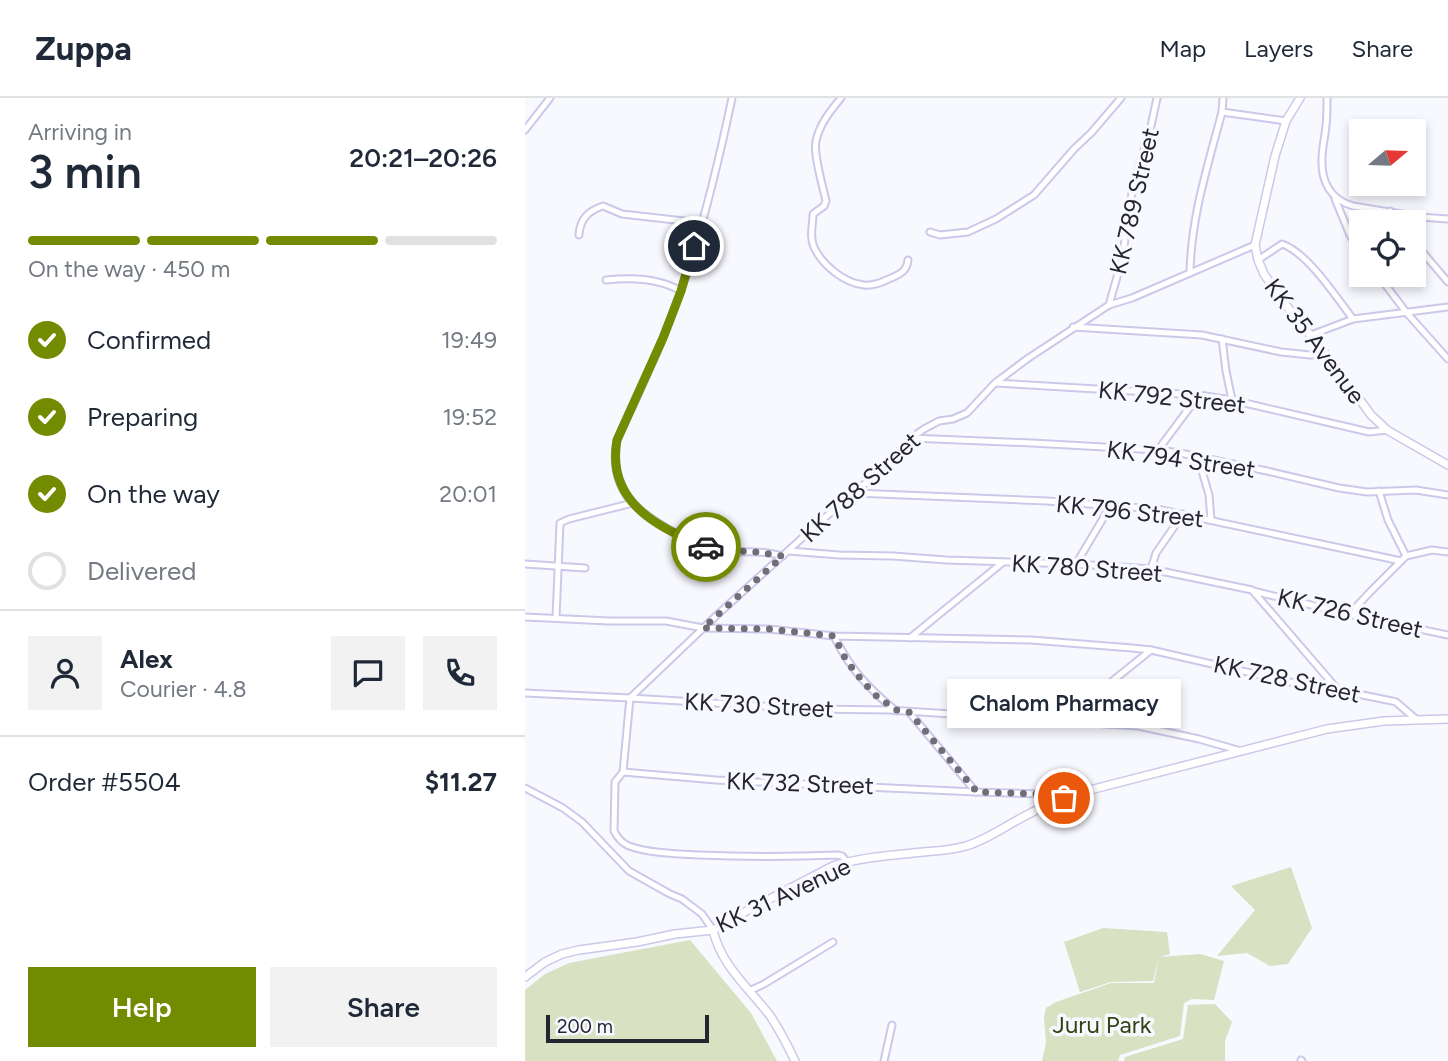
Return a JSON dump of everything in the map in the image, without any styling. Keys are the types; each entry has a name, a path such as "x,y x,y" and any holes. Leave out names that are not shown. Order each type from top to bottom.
{"main road":[{"name":"KK 35 Avenue","path":"1300,98 1286,121 1272,169 1255,245 1258,260 1264,274 1371,415 1387,430 1448,465"},
{"name":"KK 31 Avenue","path":"525,978 545,962 562,954 713,930 818,874 847,862 948,850 968,845 1064,798 1327,729 1384,721 1448,719"},
{"path":"713,930 715,942 722,955 773,1020 795,1061"}],"street":[{"path":"525,130 550,98"},
{"path":"731,98 722,144 681,291 615,450 618,475 626,496 642,512 667,529 714,550 783,556"},
{"path":"841,98 830,111 816,139 815,154 826,201 824,206 813,214 811,238 814,247 829,268 861,285 881,283 900,274 908,265 908,260"},
{"path":"930,232 940,235 968,232 996,219 1034,195 1121,98"},
{"name":"KK 789 Street","path":"1109,304 1123,256 1128,212 1157,98"},
{"path":"1189,273 1194,219 1222,112 1223,98"},
{"path":"1327,98 1322,168 1349,230"},
{"path":"1222,112 1286,121"},
{"path":"1335,198 1345,204 1383,210"},
{"path":"579,235 580,225 591,210 603,206 622,214 684,221 700,226"},
{"path":"1426,217 1448,219"},
{"path":"1258,260 1282,244 1291,247 1316,272 1353,319"},
{"name":"KK 788 Street","path":"630,698 703,628 888,463 911,438 939,421 967,413 996,383 1027,359 1109,304 1132,298 1255,245"},
{"path":"1426,256 1448,282"},
{"path":"606,280 627,278 668,284 681,291"},
{"path":"1387,287 1448,359"},
{"path":"1311,335 1353,319 1448,307"},
{"path":"1073,327 1202,335 1281,352 1325,354"},
{"path":"1222,339 1232,400"},
{"name":"KK 792 Street","path":"996,383 1199,395 1232,400 1358,430 1387,430"},
{"path":"1158,450 1199,395"},
{"name":"KK 794 Street","path":"911,438 1158,450 1339,488 1367,492 1416,490 1448,495"},
{"path":"1198,457 1209,495 1211,520"},
{"path":"1353,615 1370,592 1403,559 1378,491"},
{"name":"KK 796 Street","path":"855,493 1157,509 1403,559 1432,550 1448,552"},
{"path":"556,618 560,523 633,503"},
{"path":"1076,564 1111,505"},
{"path":"1151,569 1156,553 1183,514"},
{"name":"KK 780 Street","path":"789,551 1151,569 1252,590"},
{"path":"910,638 1002,563"},
{"path":"525,564 586,568"},
{"path":"1252,590 1338,690"},
{"name":"KK 726 Street","path":"1252,590 1448,635"},
{"name":"KK 728 Street","path":"525,617 666,621 703,628 769,629 834,636 1031,640 1151,650 1321,689 1396,702 1417,720"},
{"path":"834,636 846,660 860,678 874,694 896,710"},
{"path":"1067,721 1151,650"},
{"name":"KK 730 Street","path":"525,693 814,709 896,710 1138,726 1241,751"},
{"path":"630,698 623,772 617,778 615,788 613,823 616,835 629,846 682,855 838,855 847,862"},
{"path":"909,712 977,792"},
{"name":"KK 732 Street","path":"623,772 716,780 1043,794 1064,798"},
{"path":"525,788 563,808 582,822 629,870 682,899 702,914 713,930"},
{"path":"609,849 616,835"},
{"path":"749,991 833,942"},
{"path":"884,1061 892,1025"}],"green space":[{"path":"1291,867 1312,928 1288,964 1270,966 1247,953 1217,956 1255,910 1231,886"},
{"name":"Juru Park","path":"1103,928 1167,932 1170,954 1160,957 1200,954 1224,961 1214,1000 1192,999 1184,1003 1180,1036 1120,1055 1118,1061 1042,1061 1046,1043 1046,1008 1111,983 1154,983 1159,956 1153,981 1111,982 1080,992 1064,942"},
{"path":"690,940 751,1013 777,1061 525,1061 525,990 545,974 569,963"},
{"path":"1215,1004 1232,1022 1225,1041 1225,1061 1124,1061 1125,1057 1183,1039 1188,1005"}],"way so far":[{"path":"706,547 729,552 758,552 783,556 703,628 769,629 834,636 846,660 874,694 896,710 909,712 977,792 1043,794 1064,798"}],"place":[{"name":"Chalom Pharmacy","path":"1064,798"}],"route":[{"path":"694,246 663,338 617,440 615,450 618,475 629,501 657,523 706,547"}]}
